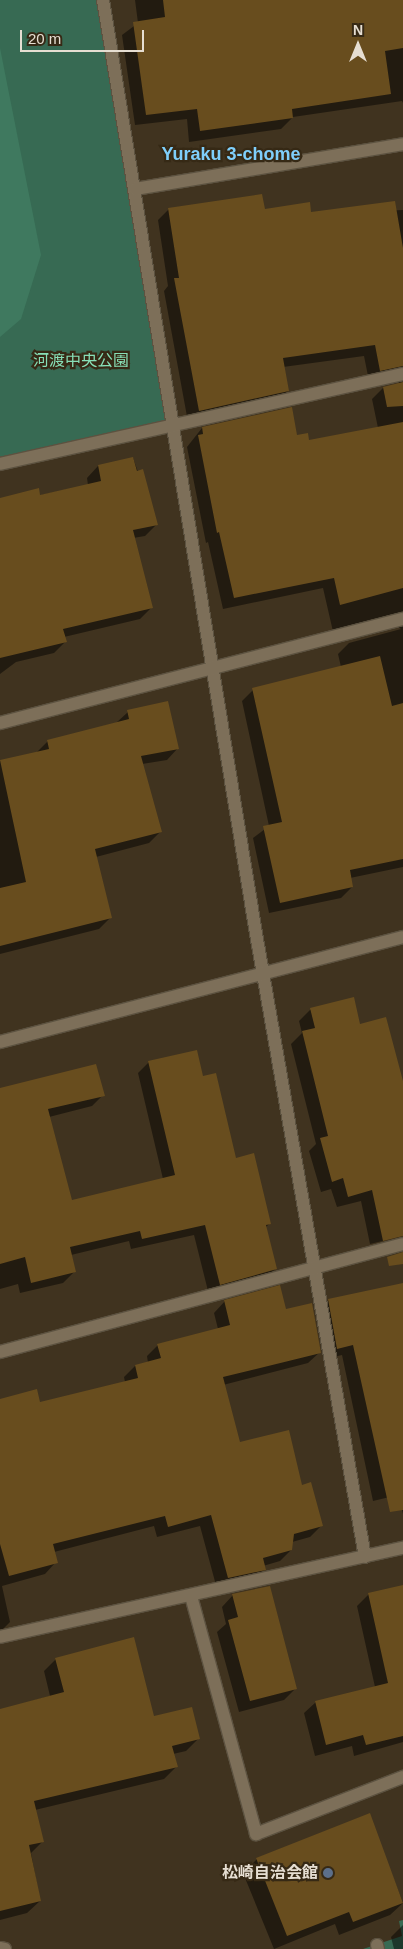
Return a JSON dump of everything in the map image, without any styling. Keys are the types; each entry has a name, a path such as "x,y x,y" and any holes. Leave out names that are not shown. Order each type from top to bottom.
{"street":[{"path":"103,0 172,424 215,668 312,1267 365,1557"},
{"path":"134,189 403,144"},
{"path":"0,464 172,424 403,374"},
{"path":"0,723 403,619"},
{"path":"0,1042 403,937"},
{"path":"0,1352 403,1244"},
{"path":"0,1636 191,1596 403,1548"},
{"path":"191,1596 256,1834 403,1777"},
{"path":"0,1948 5,1949"}],"green space":[{"name":"河渡中央公園","path":"0,0 103,0 172,424 0,464"},
{"path":"0,48 41,255 21,319 0,337"},
{"path":"403,1920 403,1949 363,1949 402,1936 399,1921"}],"building":[{"path":"163,0 403,0 403,48 385,51 391,94 292,109 293,118 200,131 197,109 146,115 133,22 165,17"},
{"path":"262,194 265,209 310,202 311,212 395,201 403,248 403,366 380,371 375,345 283,358 289,391 199,411 174,278 179,278 168,208"},
{"path":"403,382 403,406 387,407 383,387"},
{"path":"292,407 297,435 308,433 309,440 403,422 403,588 340,605 334,578 234,598 219,532 217,533 198,435 203,434 202,427"},
{"path":"133,457 137,471 143,469 158,525 133,530 153,608 63,629 67,642 0,658 0,498 39,488 40,495 101,481 98,465"},
{"path":"380,656 392,706 403,703 403,859 350,870 353,887 280,903 263,826 282,822 252,688"},
{"path":"168,701 179,749 141,756 162,832 95,849 112,918 0,946 0,888 26,882 0,760 49,749 47,740 129,719 127,710"},
{"path":"354,997 360,1024 386,1017 403,1081 403,1236 383,1241 372,1190 348,1197 343,1178 332,1182 320,1138 328,1136 302,1031 315,1028 310,1008"},
{"path":"197,1050 203,1076 216,1073 236,1158 254,1153 271,1224 266,1225 277,1269 220,1285 205,1225 142,1239 140,1231 70,1247 76,1272 31,1283 25,1257 0,1264 0,1088 96,1064 105,1096 48,1109 72,1200 175,1175 148,1061"},
{"path":"403,1252 403,1264 389,1266 387,1257"},
{"path":"403,1283 403,1510 390,1512 353,1345 337,1349 328,1299"},
{"path":"280,1285 286,1309 312,1303 321,1353 223,1377 240,1442 289,1430 302,1485 311,1482 323,1526 294,1534 292,1550 263,1558 266,1570 228,1578 211,1515 168,1527 165,1516 53,1544 58,1563 9,1576 0,1544 0,1399 37,1389 40,1402 138,1378 135,1365 161,1358 157,1344 230,1325 224,1300"},
{"path":"403,1585 403,1736 366,1745 363,1735 326,1745 315,1701 388,1683 368,1593"},
{"path":"270,1586 297,1689 250,1701 228,1620 238,1617 232,1594"},
{"path":"134,1637 154,1716 192,1707 200,1739 172,1746 178,1767 34,1801 44,1842 29,1845 41,1901 0,1911 0,1709 64,1692 55,1658"},
{"name":"松崎自治会館","path":"370,1813 403,1903 353,1922 349,1912 287,1936 256,1858"}],"place":[{"name":"松崎自治会館","path":"328,1873"}],"district":[{"name":"Yuraku 3-chome","path":"231,154"}]}
